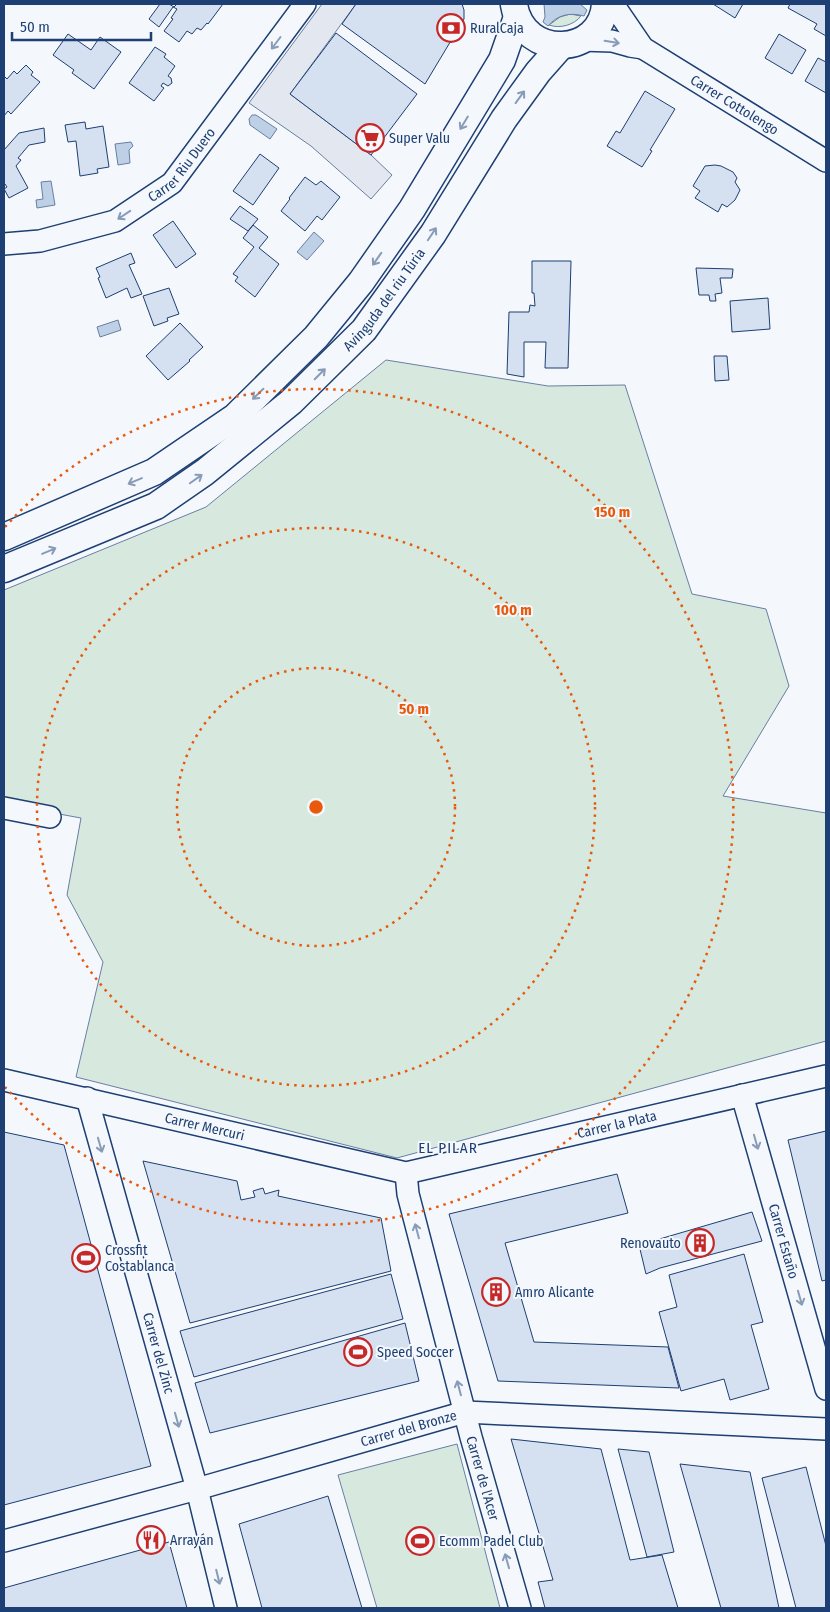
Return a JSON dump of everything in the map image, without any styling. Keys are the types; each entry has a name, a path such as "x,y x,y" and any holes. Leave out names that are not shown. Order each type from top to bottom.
{"main road":[{"name":"Avinguda del riu Túria","path":"4,569 156,506 205,472 291,402 364,330 432,234 504,119 538,72 571,43 592,32 600,21 604,4"},
{"name":"Avinguda del riu Túria","path":"4,537 154,472 235,417 316,337 361,282 412,209 502,60 515,10"},
{"path":"515,10 524,29 534,38 547,44 571,43"}],"street":[{"name":"Carrer Riu Duero","path":"4,244 40,241 116,220 172,183 305,4"},
{"name":"Carrer Cottolengo","path":"613,4 644,48 826,161"},
{"name":"Carrer Cottolengo","path":"571,43 612,41 644,48"},
{"path":"4,808 50,817"},
{"name":"Carrer la Plata","path":"406,1173 826,1076"},
{"name":"Carrer Mercuri","path":"4,1080 406,1173"},
{"name":"Carrer Estaño","path":"742,1095 826,1389"},
{"name":"Carrer del Zinc","path":"87,1098 197,1489 226,1608"},
{"name":"Carrer de l'Acer","path":"406,1173 408,1194 465,1412 520,1608"},
{"name":"Carrer del Bronze","path":"4,1541 197,1489 465,1412 826,1429"}],"shaded area":[{"path":"322,4 356,4 290,94 371,155 392,175 371,199 311,146 249,103"},
{"path":"570,14 581,16 575,22 566,25 558,27 549,25 560,17"},
{"path":"386,360 548,386 625,385 692,594 766,609 789,686 723,796 826,813 826,1041 397,1158 76,1077 103,962 67,895 81,818 4,804 4,590 206,507"},
{"name":"Ecomm Padel Club","path":"457,1444 500,1608 377,1608 338,1475"}],"water":[{"path":"544,4 580,4 587,10 584,16 564,15 555,19 548,26 543,22 545,17"},
{"path":"252,115 256,115 277,129 270,139 250,125 249,119"},
{"path":"131,142 133,146 129,150 130,163 118,165 115,144"},
{"path":"51,181 55,205 37,208 36,200 43,199 41,182"},
{"path":"314,232 324,241 307,260 297,252"},
{"path":"118,320 121,330 100,337 97,327"}],"building":[{"path":"160,4 169,4 174,7 177,4 223,4 208,24 201,30 197,28 192,34 187,31 179,42 164,31 173,19 171,18 177,9 173,7 159,27 149,19"},
{"path":"356,4 462,4 464,19 425,84 342,24"},
{"path":"713,4 743,4 735,18"},
{"path":"790,4 826,4 826,36 814,29 817,24 788,8"},
{"path":"336,33 417,94 371,155 290,94"},
{"path":"68,34 91,50 100,37 121,52 94,89 72,73 74,70 53,55"},
{"path":"779,34 806,50 792,74 765,58"},
{"path":"155,47 166,54 164,57 175,66 168,76 171,78 172,83 168,86 163,83 161,86 164,88 154,101 129,83"},
{"path":"818,58 826,62 826,93 805,81"},
{"path":"26,65 33,72 31,75 40,82 11,114 8,111 4,116 4,79 5,77 7,79 14,71 17,74"},
{"path":"645,91 675,109 642,167 607,146 616,131 620,133"},
{"path":"85,122 86,129 103,126 109,167 97,169 98,173 80,176 76,141 68,142 65,125"},
{"path":"44,128 45,142 29,145 18,158 21,160 16,166 28,188 9,198 4,189 7,187 4,185 4,150 19,133"},
{"path":"260,154 279,168 253,205 233,191"},
{"path":"715,165 733,172 737,178 735,182 740,190 735,200 727,207 722,204 718,212 695,198 700,191 693,186 705,166"},
{"path":"305,177 316,185 321,181 340,197 322,220 317,216 305,231 281,211"},
{"path":"240,206 258,219 248,231 230,219"},
{"path":"173,221 196,254 176,268 153,235"},
{"path":"253,225 268,237 259,248 279,264 255,297 235,281 238,277 233,274 254,247 243,238"},
{"path":"131,253 135,263 129,265 142,294 131,298 127,288 106,298 96,268"},
{"path":"532,261 571,261 568,368 545,368 546,342 524,342 524,377 507,374 509,312 529,312 530,305 535,306 534,293 532,293"},
{"path":"696,268 733,269 732,278 720,278 722,293 715,294 716,301 710,301 709,295 699,295"},
{"path":"169,288 179,314 167,318 168,321 154,326 143,296"},
{"path":"768,298 770,329 732,332 730,301"},
{"path":"180,323 203,347 168,380 146,356"},
{"path":"714,356 727,356 729,380 715,381"},
{"path":"826,1131 826,1280 822,1281 788,1140"},
{"path":"4,1132 64,1145 151,1466 4,1505"},
{"path":"143,1161 237,1181 241,1200 255,1197 253,1191 263,1188 265,1194 279,1190 278,1196 381,1218 391,1271 190,1323"},
{"name":"Amro Alicante","path":"617,1174 628,1213 505,1243 534,1342 668,1347 679,1388 498,1381 449,1214"},
{"name":"Renovauto","path":"752,1212 762,1241 660,1268 646,1274 639,1245"},
{"path":"744,1254 763,1322 751,1325 769,1389 730,1400 724,1379 681,1391 659,1312 677,1307 669,1275"},
{"path":"391,1274 403,1319 194,1377 180,1331"},
{"name":"Speed Soccer","path":"405,1323 419,1381 210,1433 195,1383"},
{"path":"511,1439 601,1449 630,1560 662,1555 678,1608 545,1608 538,1582 553,1580"},
{"path":"618,1449 649,1452 674,1552 647,1557"},
{"path":"680,1464 750,1472 779,1608 721,1608"},
{"path":"806,1467 826,1546 826,1608 796,1608 762,1478"},
{"path":"328,1496 362,1608 262,1608 239,1524"},
{"path":"169,1542 187,1608 4,1608 4,1588"}],"place":[{"name":"RuralCaja","path":"451,28"},
{"name":"Super Valu","path":"370,138"},
{"name":"Renovauto","path":"700,1243"},
{"name":"Crossfit Costablanca","path":"86,1258"},
{"name":"Amro Alicante","path":"496,1292"},
{"name":"Speed Soccer","path":"358,1352"},
{"name":"Arrayán","path":"151,1540"},
{"name":"Ecomm Padel Club","path":"420,1541"}],"district":[{"name":"EL PILAR","path":"448,1148"}]}
